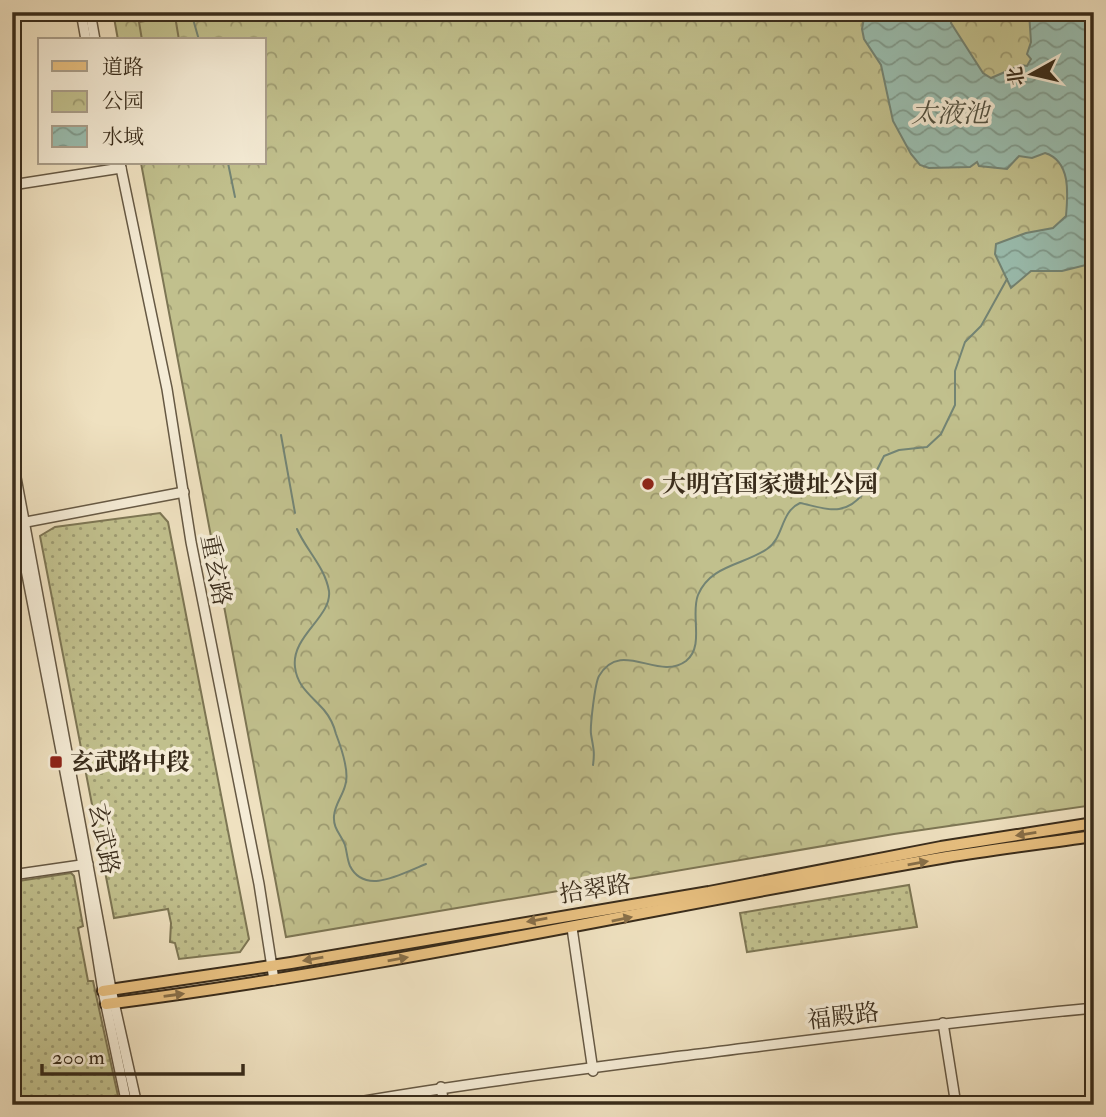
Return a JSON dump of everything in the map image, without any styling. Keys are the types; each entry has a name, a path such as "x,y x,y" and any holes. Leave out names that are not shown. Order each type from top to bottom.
{"main road":[{"name":"拾翠路","path":"107,990 709,892 941,847 1094,823"},
{"name":"拾翠路","path":"110,1004 572,928 946,857 1094,836"}],"street":[{"path":"81,12 86,38"},
{"path":"90,12 95,38"},
{"name":"重玄路","path":"12,184 120,165 167,389 191,542 259,884 274,979"},
{"name":"玄武路","path":"12,456 18,523"},
{"path":"18,523 184,492"},
{"name":"玄武路","path":"12,497 86,864 107,990 136,1105"},
{"path":"12,875 86,864"},
{"path":"572,928 594,1068"},
{"name":"玄武路","path":"110,1004 127,1105"},
{"name":"福殿路","path":"341,1105 594,1068 943,1023 1094,1008"},
{"path":"943,1023 956,1105"},
{"path":"442,1089 444,1105"},
{"name":"福殿路","path":"369,1105 442,1089"}],"green space":[{"name":"大明宫国家遗址公园","path":"113,12 1094,12 1094,805 894,834 286,937 141,164 266,164 266,38 118,38"},
{"path":"175,16 179,38 142,38 139,22"},
{"path":"160,513 168,522 249,939 240,952 179,959 175,943 170,942 171,923 168,909 114,918 40,536 55,527"},
{"path":"71,873 74,876 83,926 78,928 88,981 93,981 120,1105 12,1105 12,882"},
{"path":"909,885 917,927 747,952 740,913"}],"water":[{"name":"太液池","path":"865,12 953,12 951,23 983,73 991,78 1021,65 1027,66 1031,59 1027,54 1031,42 1029,12 1094,12 1094,263 1062,271 1031,271 1011,288 995,254 996,244 1026,233 1053,228 1066,216 1066,179 1060,163 1045,153 1032,158 1019,156 1007,169 979,166 977,162 970,167 929,168 920,165 893,121 881,65 864,39 862,29"}],"waterway":[{"path":"191,12 198,38"},
{"path":"228,164 235,197"},
{"path":"593,765 591,729 594,695 597,680 608,665 629,660 664,667 686,661 695,647 698,595 711,577 767,549 777,538 789,512 800,503 829,509 847,507 867,489 884,456 899,450 927,447 941,434 955,405 955,371 965,342 981,326 1007,279"},
{"path":"281,435 295,513"},
{"path":"297,529 324,574 329,591 324,609 295,656 296,674 302,686 329,718 346,767 346,781 334,821 345,845 350,866 365,880 375,881 385,880 426,864"}],"place":[{"name":"大明宫国家遗址公园","path":"648,484"},
{"name":"玄武路中段","path":"56,762"}]}
